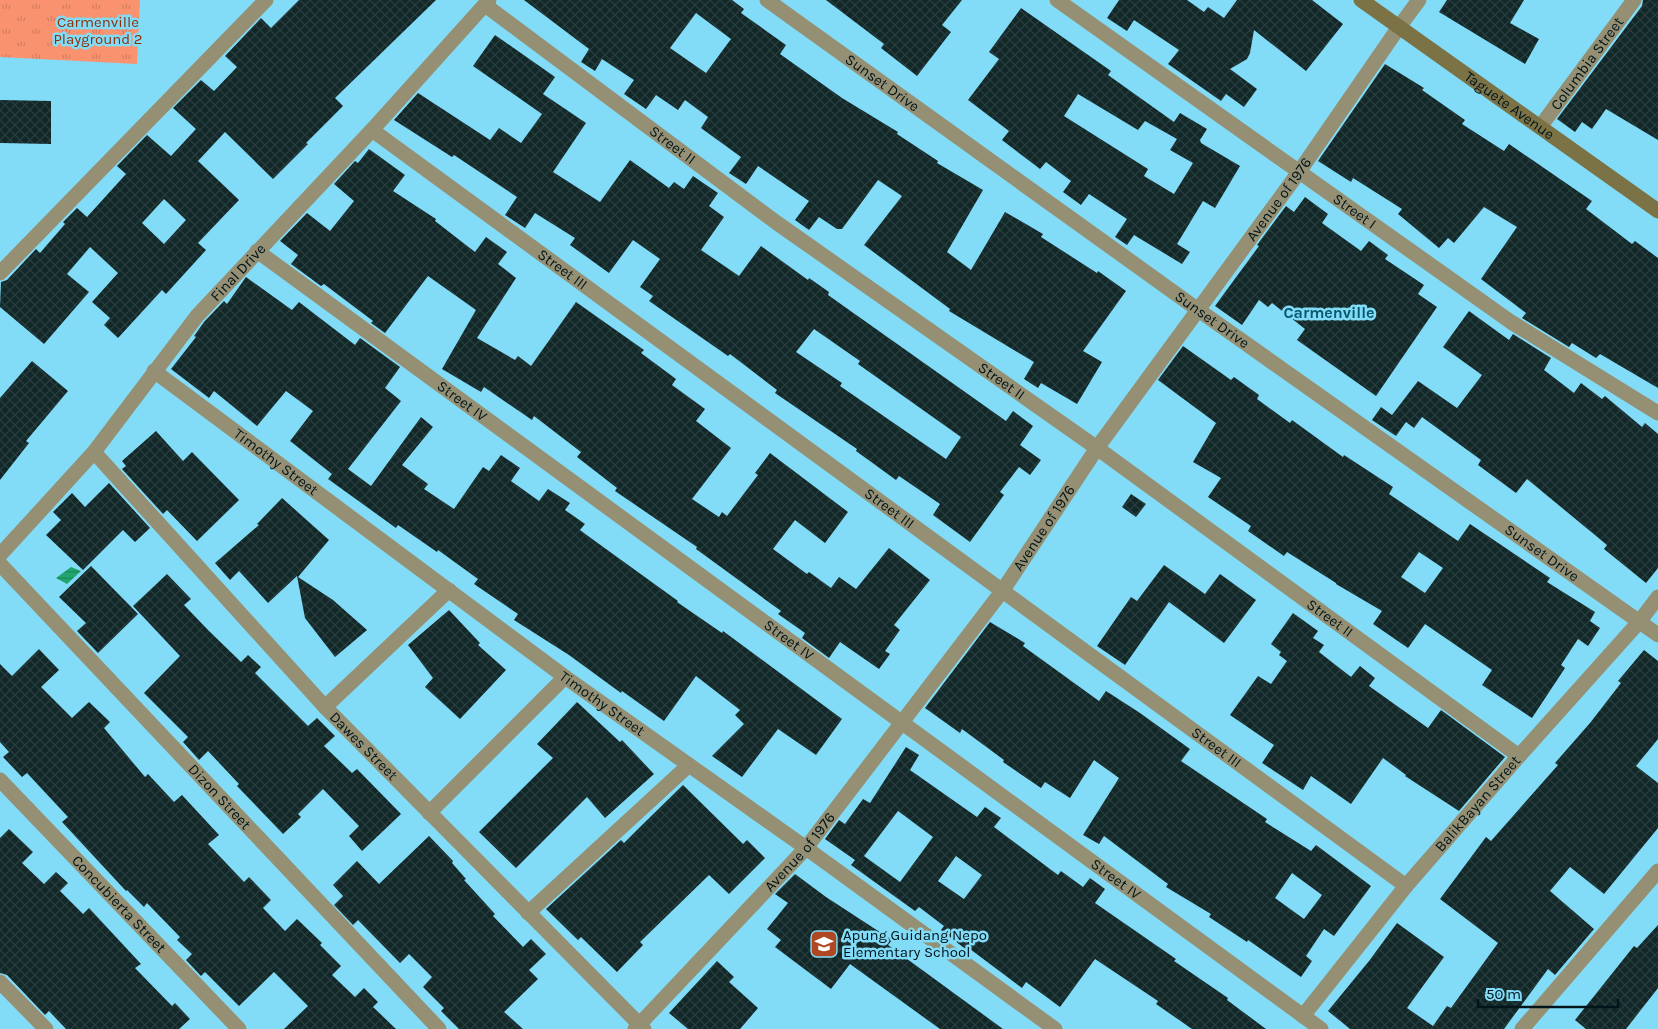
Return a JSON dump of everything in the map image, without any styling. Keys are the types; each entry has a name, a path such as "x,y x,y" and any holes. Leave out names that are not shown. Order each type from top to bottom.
{"street":[{"name":"Sunset Drive","path":"766,0 1197,309 1658,635"},
{"name":"Street I","path":"1057,0 1511,322 1658,413"},
{"name":"Taguete Avenue","path":"1361,0 1658,211"},
{"name":"Avenue of 1976","path":"639,1028 806,848 1003,590 1097,448 1299,172 1398,27 1419,0"},
{"name":"Columbia Street","path":"1540,127 1634,0"},
{"path":"0,273 263,1"},
{"name":"Final Drive","path":"0,555 94,452 197,316 372,130 487,2"},
{"name":"Street II","path":"487,2 776,223 1097,448 1519,756"},
{"name":"Street III","path":"372,130 1406,886"},
{"name":"Street IV","path":"258,250 1321,1029"},
{"name":"Timothy Street","path":"154,371 565,677 806,848 1055,1029"},
{"name":"Dawes Street","path":"94,452 325,707 639,1028"},
{"name":"Dizon Street","path":"0,564 439,1029"},
{"path":"325,707 449,590"},
{"name":"BalikBayan Street","path":"1304,1016 1406,886 1639,622 1658,597"},
{"path":"429,813 565,677"},
{"path":"528,913 689,765"},
{"name":"Concubierta Street","path":"0,780 239,1029"},
{"path":"1522,1029 1658,871"},
{"path":"0,982 46,1029"}],"green space":[{"name":"Carmenville Playground 2","path":"0,0 140,0 137,64 0,57"}],"shaded area":[{"path":"71,567 81,571 67,584 56,578"}],"building":[{"path":"299,0 436,0 335,98 343,106 273,179 225,132 198,161 239,200 198,243 206,250 166,294 162,290 118,338 104,325 110,318 92,302 118,273 90,247 67,274 89,292 44,344 0,307 1,282 7,280 36,249 40,253 65,224 63,222 77,208 87,217 126,174 117,166 147,135 171,156 196,129 173,108 201,80 214,91 237,67 225,56 261,18 271,28","holes":["164,199 186,220 164,244 142,223"]},
{"path":"524,0 732,0 744,9 741,13 786,45 780,54 842,98 898,132 897,134 938,161 937,163 983,190 947,252 971,270 1005,212 1043,234 1041,237 1097,273 1098,271 1126,291 1083,351 1102,362 1077,404 1041,383 1038,388 1024,379 1034,362 949,311 950,309 864,245 902,196 878,180 842,229 837,229 819,217 809,230 795,220 809,201 758,166 746,184 729,173 741,157 701,128 708,117 685,100 678,110 656,95 646,109 624,94 634,80 602,59 595,71 581,62 589,49","holes":["696,13 731,39 706,73 670,48"]},
{"path":"826,0 962,0 942,25 951,32 917,76 881,48 884,44"},
{"path":"1119,0 1187,0 1204,12 1208,7 1224,18 1237,0 1312,0 1343,24 1306,71 1254,30 1250,53 1247,59 1230,69 1257,89 1244,107 1226,94 1221,101 1168,64 1179,50 1134,20 1127,31 1107,18"},
{"path":"1447,0 1524,0 1510,23 1539,39 1525,64 1439,12"},
{"path":"1643,0 1658,0 1658,140 1606,109 1592,129 1582,122 1575,132 1557,119 1642,6"},
{"path":"1021,8 1111,71 1108,75 1174,122 1180,113 1207,129 1200,140 1201,143 1240,166 1215,208 1203,201 1177,244 1190,252 1182,264 1134,235 1127,245 1115,237 1127,219 1089,194 1081,205 1063,192 1071,181 1046,162 1040,169 1002,140 1009,131 968,100 999,59 989,52","holes":["1078,94 1138,130 1145,121 1177,139 1170,150 1193,163 1174,194 1144,176 1148,169 1064,116"]},
{"path":"495,35 555,77 543,94 586,123 553,172 600,202 630,160 669,188 674,182 684,189 693,176 718,193 709,206 724,217 701,250 739,276 761,246 808,280 809,278 829,292 828,295 1006,421 1013,411 1033,426 1020,445 1041,460 1030,475 1019,467 1000,492 1004,495 970,542 933,515 940,504 899,476 896,480 856,451 857,449 775,393 777,390 730,354 728,356 649,301 653,296 640,287 660,259 633,240 609,273 570,245 575,238 535,213 525,228 505,215 517,197 454,155 452,157 394,120 418,93 490,140 499,128 521,143 542,114 473,66","holes":["814,329 860,361 858,364 961,437 946,459 840,386 842,383 796,352"]},
{"path":"1385,64 1424,88 1422,90 1465,120 1462,124 1504,151 1509,144 1592,201 1586,209 1632,244 1635,241 1658,258 1658,388 1600,354 1596,358 1572,343 1569,347 1522,318 1526,313 1481,279 1517,227 1484,207 1454,243 1448,238 1439,248 1398,214 1402,209 1353,178 1351,182 1318,161"},
{"path":"0,100 51,101 51,144 0,143"},
{"path":"369,149 405,175 393,191 436,219 435,221 475,252 486,237 507,252 498,264 516,278 477,338 515,360 518,356 531,366 576,302 644,350 641,353 676,379 672,385 705,409 696,421 731,448 692,499 719,517 722,512 727,516 758,475 755,473 770,453 848,512 825,543 795,520 773,549 807,574 809,572 831,588 839,577 856,589 889,548 930,580 894,625 900,630 885,651 890,654 879,669 840,642 829,658 802,638 805,633 778,614 781,611 696,549 697,547 615,491 617,488 577,457 581,452 534,416 532,420 484,387 481,392 442,369 476,310 428,276 385,333 371,323 373,321 324,284 321,286 291,264 298,255 280,241 307,213 330,231 354,201 334,184 355,161 358,163"},
{"path":"1305,197 1328,214 1322,223 1361,251 1369,241 1388,255 1385,259 1424,285 1418,294 1437,307 1376,396 1297,340 1305,329 1272,303 1268,307 1259,300 1242,325 1215,306 1286,206 1294,212"},
{"path":"246,277 292,310 299,302 355,345 360,338 400,367 385,388 401,401 348,469 371,486 421,417 433,427 402,465 428,484 424,489 454,509 483,467 489,471 501,455 520,468 511,481 539,501 548,489 570,503 565,510 585,524 580,530 677,602 722,633 723,631 842,719 816,755 778,729 742,777 712,756 744,724 735,715 740,710 696,676 664,721 622,691 621,693 569,655 514,620 518,614 474,584 478,579 438,550 437,552 398,525 396,528 328,479 332,474 290,441 313,411 286,391 257,426 214,391 209,398 171,369 196,337 194,336 204,322 224,301 227,304"},
{"path":"1469,311 1509,340 1513,334 1551,358 1544,370 1574,393 1581,383 1602,399 1605,396 1642,427 1645,423 1658,434 1658,568 1646,583 1604,549 1607,545 1527,479 1516,493 1478,465 1481,460 1422,417 1414,428 1406,422 1396,436 1372,420 1381,407 1392,415 1418,381 1457,408 1482,375 1443,347"},
{"path":"1183,346 1231,380 1234,377 1259,395 1257,399 1290,423 1292,420 1343,457 1344,455 1393,487 1389,494 1458,541 1470,524 1550,578 1547,582 1595,612 1590,621 1600,628 1588,646 1578,639 1561,665 1565,668 1532,718 1482,685 1492,670 1425,624 1408,648 1373,624 1382,611 1287,552 1284,556 1248,531 1251,526 1208,497 1221,478 1193,462 1216,423 1158,380","holes":["1419,552 1443,568 1425,593 1401,577"]},
{"path":"32,361 68,391 26,441 29,443 0,480 0,398"},
{"path":"156,431 183,461 192,452 239,500 197,541 167,510 163,514 122,469 126,466 122,461"},
{"path":"109,483 150,528 135,542 123,530 83,570 46,535 61,520 53,512 72,493 85,507"},
{"path":"1131,494 1146,504 1136,517 1122,507"},
{"path":"282,498 329,540 298,577 333,600 367,630 335,657 305,618 297,576 268,603 239,571 230,580 215,563 259,525 257,524"},
{"path":"1164,565 1205,594 1220,574 1256,600 1224,643 1169,602 1125,665 1097,646 1131,597 1137,601"},
{"path":"91,566 138,614 98,653 77,631 86,623 59,597"},
{"path":"167,574 191,599 184,605 209,631 241,662 248,655 261,667 255,673 308,726 317,718 335,736 324,746 352,773 357,769 401,814 362,851 349,836 359,826 323,789 298,814 301,817 283,834 237,786 239,784 208,751 199,760 183,742 188,737 144,693 180,656 133,606"},
{"path":"449,610 480,643 478,645 506,670 460,719 425,687 433,678 408,645"},
{"path":"1293,613 1318,631 1313,638 1324,645 1319,652 1351,677 1360,666 1375,678 1369,686 1428,728 1441,710 1505,757 1459,811 1405,776 1383,758 1351,804 1311,776 1303,790 1262,763 1274,745 1230,715 1258,676 1271,684 1287,661 1279,655 1281,652 1271,644"},
{"path":"990,622 1025,643 1023,646 1099,701 1106,691 1140,713 1190,749 1181,761 1267,819 1265,822 1311,851 1316,845 1371,886 1334,936 1324,929 1306,956 1312,961 1301,977 1248,940 1247,942 1209,917 1211,914 1166,887 1168,884 1104,836 1099,844 1083,835 1119,778 1094,760 1070,798 1045,782 1041,788 1003,762 1004,760 962,729 960,733 925,708","holes":["1292,873 1322,895 1304,919 1275,898"]},
{"path":"39,649 59,670 41,687 72,718 89,702 110,722 104,728 145,777 148,774 174,802 182,795 219,835 208,844 244,882 249,877 271,900 263,908 285,931 297,919 322,943 320,945 341,966 332,975 355,997 364,988 378,1002 373,1007 396,1029 284,1029 308,1006 274,972 239,1006 205,972 201,976 186,960 192,954 177,940 180,937 147,903 144,907 126,891 62,822 68,817 27,773 22,777 3,757 9,752 0,742 0,664 12,676"},
{"path":"1644,650 1658,661 1658,739 1636,766 1658,783 1658,828 1604,894 1570,867 1550,891 1594,929 1555,975 1548,969 1504,1029 1350,1029 1328,1011 1397,923 1444,957 1407,1008 1433,1026 1447,1006 1451,1008 1498,943 1440,899 1486,837 1491,841 1558,765 1555,763 1590,723 1621,683 1618,681"},
{"path":"577,702 620,742 622,740 654,774 605,818 587,797 516,868 479,832 553,758 537,744"},
{"path":"906,747 919,755 910,770 977,817 985,807 1001,818 994,827 1058,875 1061,871 1083,887 1090,878 1105,889 1095,903 1176,959 1174,961 1228,998 1227,1000 1266,1029 1192,1029 1156,1004 1158,1001 1095,959 1060,1007 1026,982 1022,988 941,930 944,926 919,907 915,911 851,865 855,860 825,839 839,820 845,824 863,799 870,803","holes":["898,811 933,837 900,882 864,856","956,856 982,875 964,899 938,881"]},
{"path":"683,785 743,844 747,840 765,858 729,894 709,875 640,942 643,945 617,972 581,937 578,940 546,909 621,840 624,843"},
{"path":"9,829 33,852 22,863 44,884 56,872 68,883 60,891 83,914 89,908 141,964 135,968 172,1006 175,1003 190,1019 179,1029 66,1029 49,1011 45,1015 7,975 0,973 0,838"},
{"path":"429,836 453,861 452,863 466,879 464,880 495,914 493,916 523,947 531,939 546,954 529,970 538,979 504,1012 523,1029 459,1029 441,1011 444,1008 423,987 432,977 409,954 400,963 358,920 353,925 334,905 343,896 333,885 357,861 379,884"},
{"path":"795,874 826,897 892,940 888,945 1003,1029 940,1029 850,964 831,989 775,947 781,940 767,929 788,903 775,894"},
{"path":"1658,925 1658,988 1626,1029 1586,1029 1575,1020 1634,946 1637,948"},
{"path":"717,961 734,977 729,982 758,1008 740,1029 688,1029 669,1013"}],"place":[{"name":"Apung Guidang Nepo Elementary School","path":"824,944"}],"district":[{"name":"Carmenville","path":"1329,312"}]}
